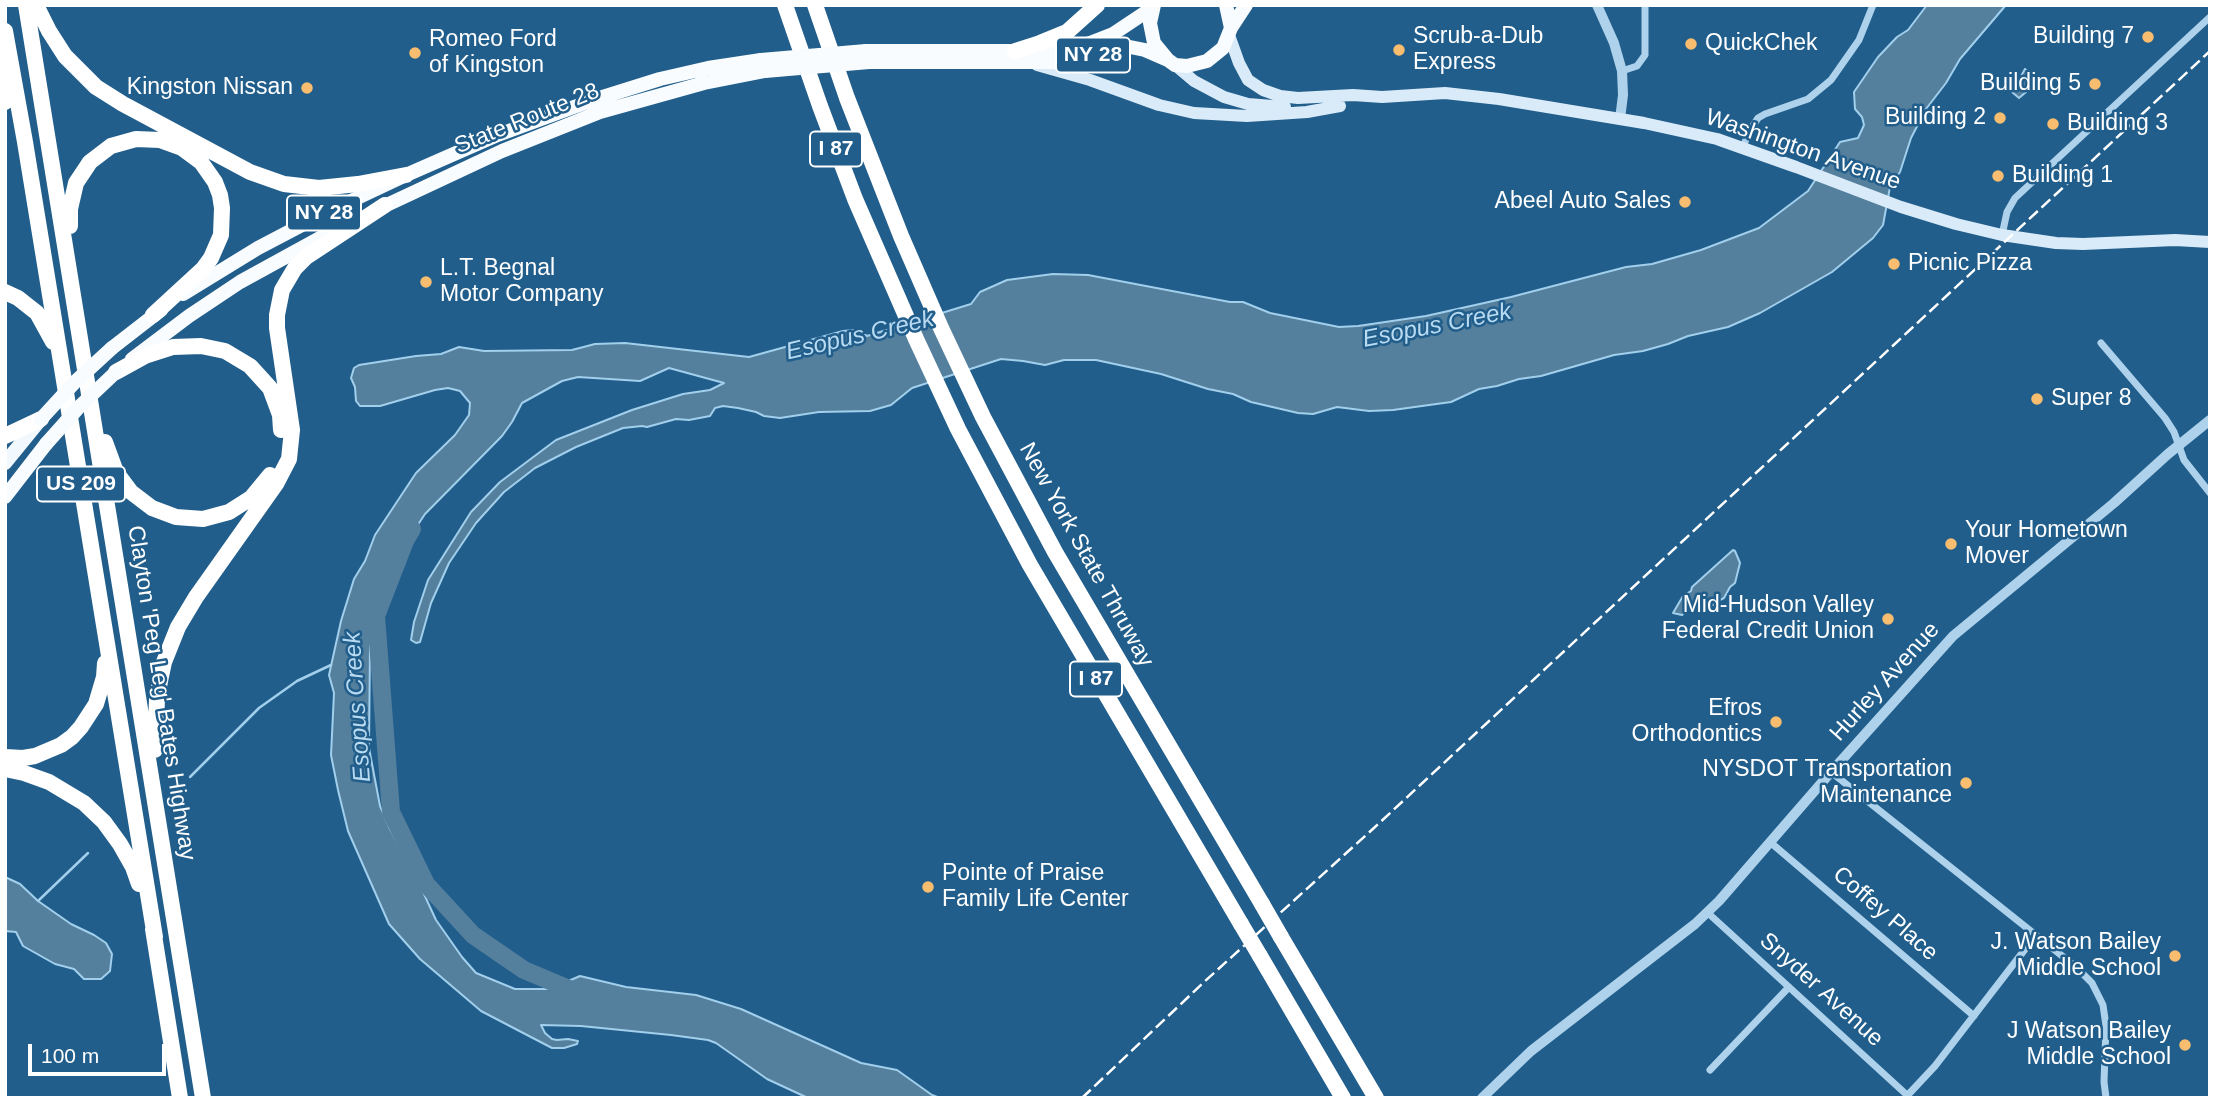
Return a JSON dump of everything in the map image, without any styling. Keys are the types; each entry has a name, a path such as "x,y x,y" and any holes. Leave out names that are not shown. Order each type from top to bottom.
{"highway":[{"name":"Clayton 'Peg Leg' Bates Highway","path":"26,5 203,1098"},
{"path":"36,5 65,55 96,87 250,172 284,184 319,188 358,184 406,174"},
{"name":"I 87","path":"785,5 837,152 894,291 958,429 1030,565 1343,1098"},
{"name":"New York State Thruway","path":"814,5 856,121 919,279 984,417 1055,552 1376,1098"},
{"path":"1021,57 1067,32 1097,5"},
{"path":"1226,5 1230,31"},
{"path":"1153,7 1151,37 1157,49 1172,62 1187,66 1207,61 1219,53 1246,5"},
{"name":"State Route 28","path":"1021,57 1090,43 1113,34 1153,7"},
{"name":"Clayton 'Peg Leg' Bates Highway","path":"6,34 155,937"},
{"path":"5,102 6,34"},
{"name":"State Route 28","path":"41,419 75,382 153,315 258,248 406,174 495,136 593,100 682,73 868,56 1073,60 1113,48 1129,47 1145,50 1172,62"},
{"name":"State Route 28","path":"5,497 46,444 79,407 116,372 165,332 240,282 307,244 502,150 600,112 763,65"},
{"path":"74,295 70,209 72,196 82,172 99,153 111,146 136,139 160,140 182,148 208,170 220,195 223,222 221,235 211,258 195,278 153,315"},
{"path":"154,795 157,699 164,662 171,643 196,597 276,484 289,459 292,430 277,328 282,290 295,268 306,257 385,205"},
{"path":"5,292 27,305 43,321 64,377"},
{"path":"92,408 123,483 141,501 164,514 190,519 229,512 251,498 268,479 281,444 280,415 270,388 261,376 244,362 225,351 187,346 159,351 116,372"},
{"path":"5,436 41,419"},
{"path":"5,757 23,758 48,752 72,737 89,716 101,691 104,677 100,601"},
{"path":"5,769 36,776 62,788 84,803 104,822 133,867 155,937"},
{"name":"US 209","path":"155,937 180,1098"}],"main road":[{"name":"Washington Avenue","path":"1230,31 1248,80 1263,90 1289,98 1474,95 1679,130 1743,148 1956,225 2002,235 2070,244 2175,240 2210,242"},
{"path":"1021,57 1159,105 1194,113 1247,116 1307,112 1340,106"},
{"name":"Washington Avenue","path":"1172,62 1203,88 1236,101 1278,107 1340,106 1382,97"},
{"name":"State Route 28","path":"5,463 41,419"}],"street":[{"path":"1597,5 1614,43 1622,71 1620,119"},
{"path":"1622,71 1637,66 1645,55 1645,5"},
{"path":"1743,148 1758,118 1808,99 1831,80 1859,40 1873,5"},
{"path":"2002,235 2007,212 2015,198 2210,17"},
{"path":"2101,343 2165,418 2174,432 2184,460 2210,493"},
{"name":"Hurley Avenue","path":"1482,1098 1531,1051 1636,972 1708,913 1953,636 2210,420"},
{"path":"1831,772 2076,967 2096,990 2103,1005 2106,1026 2106,1098"},
{"name":"Coffey Place","path":"1770,842 1974,1016"},
{"name":"Snyder Avenue","path":"1708,913 1907,1097"},
{"path":"1907,1097 1935,1066 2036,935"},
{"path":"1710,1070 1789,987"}],"water":[{"path":"1927,5 2006,5 1960,59 1926,109 1911,138 1900,172 1890,187 1883,225 1873,238 1832,272 1760,313 1728,327 1688,336 1643,351 1614,355 1541,376 1479,389 1451,402 1393,410 1369,411 1337,407 1313,414 1298,413 1251,402 1233,394 1161,374 1096,360 1064,360 1045,365 1001,359 912,388 891,405 870,411 819,412 780,418 723,406 715,408 710,416 689,420 676,419 647,427 623,428 576,447 535,468 504,492 476,523 449,563 431,603 420,642 416,643 411,640 414,622 428,580 471,512 500,482 556,440 632,410 683,394 710,390 724,383 669,368 640,381 578,377 562,381 522,403 502,436 425,514 402,549 385,582 370,645 369,748 380,806 436,920 476,973 515,989 550,989 580,976 626,987 696,995 741,1009 861,1063 897,1070 940,1098 808,1098 767,1079 716,1043 671,1035 541,1025 552,1039 578,1041 577,1044 564,1048 552,1048 481,1011 420,959 389,924 348,831 338,790 331,755 334,693 329,675 354,579 365,561 375,535 416,473 455,435 469,415 470,403 460,391 448,388 380,406 360,406 356,401 351,378 354,368 359,365 441,354 459,347 484,351 572,350 595,344 625,343 749,357 843,331 856,330 867,336 971,304 980,292 1007,280 1053,274 1088,275 1230,302 1243,302 1270,313 1339,327 1426,316 1511,297 1626,267 1652,264 1701,250 1759,228 1808,191 1840,142 1858,138 1864,125 1862,117 1855,109 1854,92 1878,57 1897,37 1908,30"},
{"path":"2025,69 2039,81 2019,98 2012,92"},
{"path":"1733,550 1740,563 1735,583 1724,598 1715,605 1694,611 1687,610 1682,615 1673,613 1683,596"},
{"path":"5,877 20,884 38,901 71,924 106,943 112,954 110,971 101,979 84,979 74,969 55,964 23,946 16,932 5,931"}],"waterway":[{"name":"Esopus Creek","path":"412,529 376,616 391,812 426,884 473,935 524,970 581,994"},
{"path":"190,777 259,708 297,681 331,665"},
{"path":"38,901 88,853"}],"railway":[{"path":"1082,1098 2210,51"}],"place":[{"name":"Building 7","path":"2148,37"},
{"name":"QuickChek","path":"1691,44"},
{"name":"Scrub-a-Dub Express","path":"1399,50"},
{"name":"Romeo Ford of Kingston","path":"415,53"},
{"name":"Building 5","path":"2095,84"},
{"name":"Kingston Nissan","path":"307,88"},
{"name":"Building 2","path":"2000,118"},
{"name":"Building 3","path":"2053,124"},
{"name":"Building 1","path":"1998,176"},
{"name":"Abeel Auto Sales","path":"1685,202"},
{"name":"Picnic Pizza","path":"1894,264"},
{"name":"L.T. Begnal Motor Company","path":"426,282"},
{"name":"Super 8","path":"2037,399"},
{"name":"Your Hometown Mover","path":"1951,544"},
{"name":"Mid-Hudson Valley Federal Credit Union","path":"1888,619"},
{"name":"Efros Orthodontics","path":"1776,722"},
{"name":"NYSDOT Transportation Maintenance","path":"1966,783"},
{"name":"Pointe of Praise Family Life Center","path":"928,887"},
{"name":"J. Watson Bailey Middle School","path":"2175,956"},
{"name":"J Watson Bailey Middle School","path":"2185,1045"}]}
